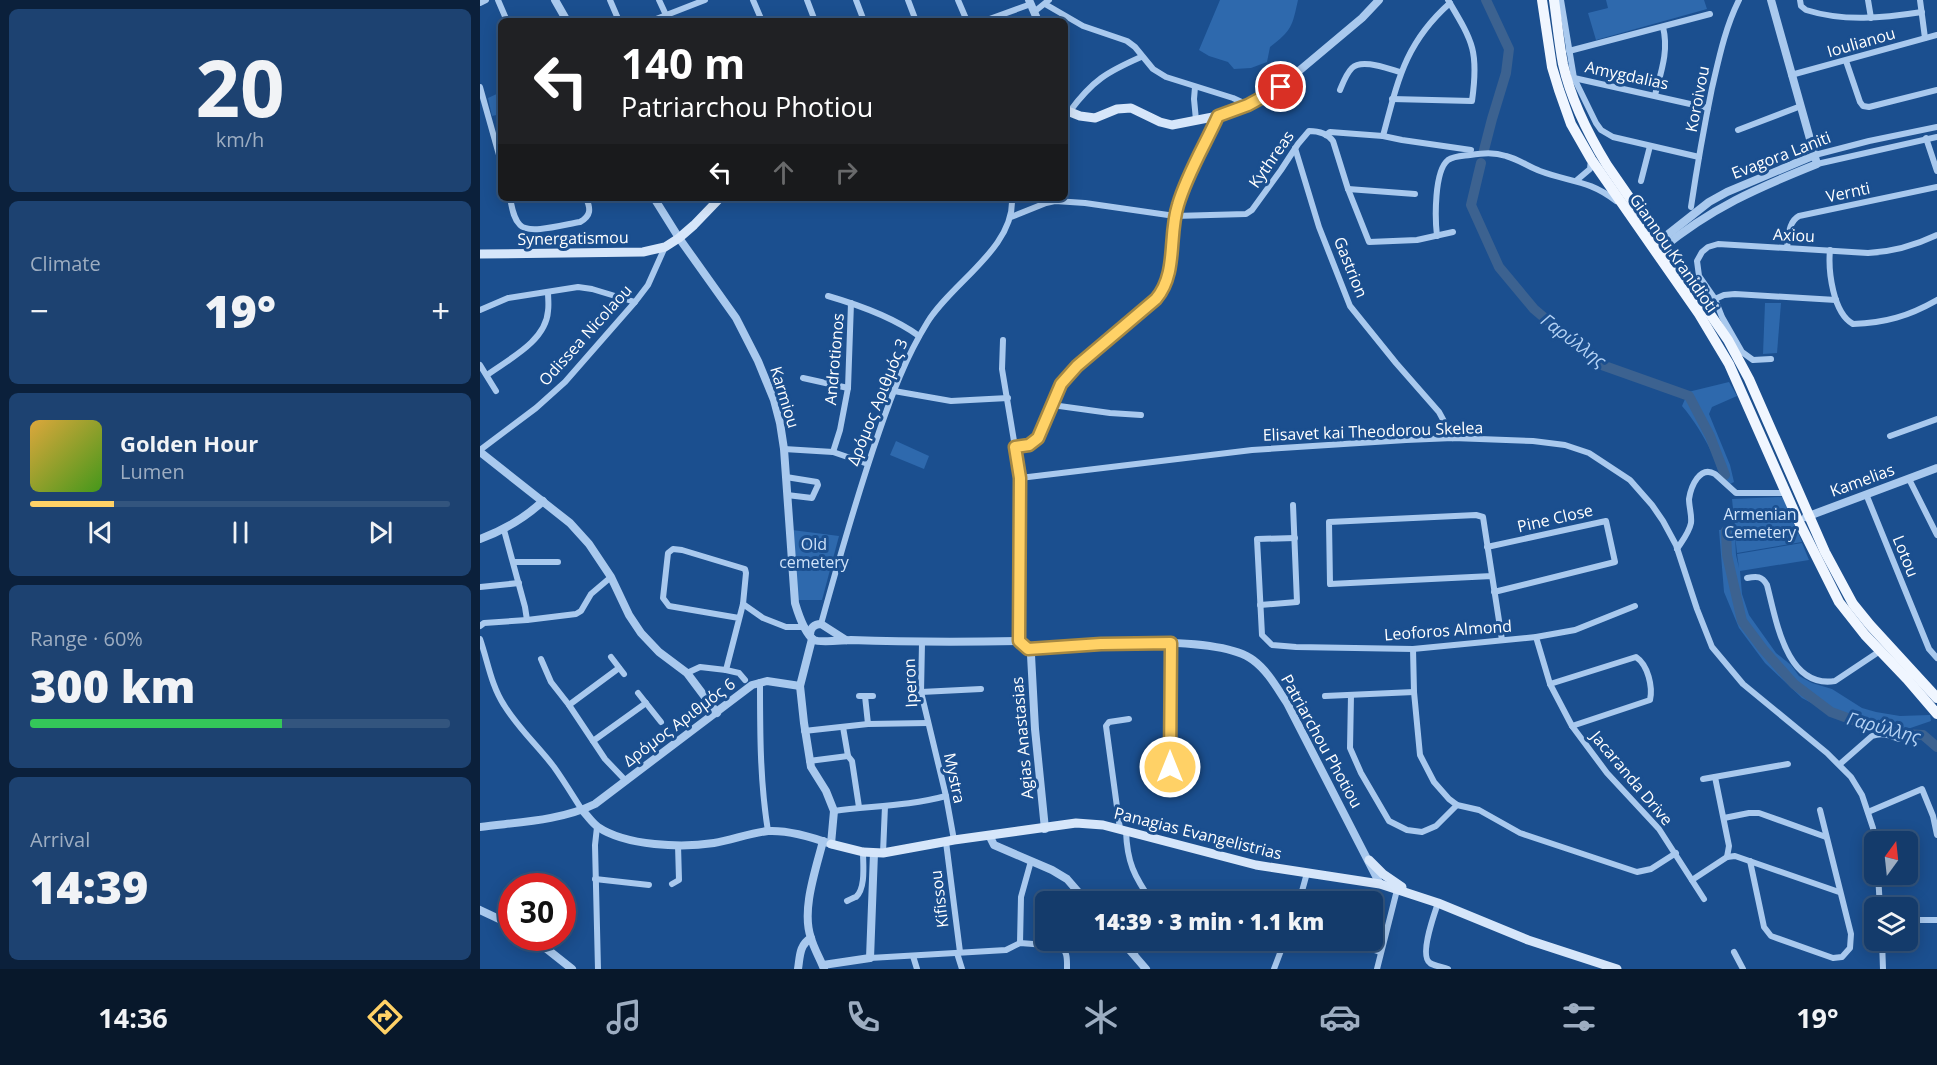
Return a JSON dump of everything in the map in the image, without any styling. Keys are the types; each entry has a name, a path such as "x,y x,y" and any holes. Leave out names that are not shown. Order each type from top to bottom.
{"main road":[{"name":"Giannou Kranidioti","path":"1542,0 1552,67 1571,123 1591,159 1624,207 1658,247 1733,349 1749,379 1825,552 1849,597 1884,648"},
{"name":"Giannou Kranidioti","path":"1554,0 1564,66 1580,115 1590,136 1729,364 1798,520 1839,602 1884,648"},
{"path":"1068,111 1095,118 1117,109 1131,108 1166,124 1179,124 1218,116"},
{"path":"665,247 679,238 714,201"},
{"name":"Synergatismou","path":"480,254 643,252 665,247"},
{"path":"1884,648 1937,698"},
{"path":"1884,648 1937,714"},
{"name":"Panagias Evangelistrias","path":"827,843 863,852 879,853 1076,824 1104,825 1256,865 1380,884 1386,883 1400,889"},
{"path":"1369,860 1400,889 1528,940 1617,969"}],"street":[{"path":"480,3 486,0"},
{"path":"498,0 506,18"},
{"path":"555,0 565,18"},
{"path":"610,0 618,18"},
{"path":"659,0 666,15"},
{"path":"658,18 705,0"},
{"path":"753,0 761,18"},
{"path":"807,0 814,18"},
{"path":"856,0 863,18"},
{"path":"908,0 915,18"},
{"path":"958,0 966,18"},
{"path":"1015,447 1029,445 1038,438 1061,384 1077,366 1163,291 1169,272 1175,216 1180,199 1218,116 1248,105 1281,87 1362,18 1379,0"},
{"path":"1561,0 1574,78 1601,130 1613,137 1699,157"},
{"name":"Koroivou","path":"1691,207 1722,43 1739,0"},
{"path":"1771,0 1816,160"},
{"path":"1800,0 1801,6 1812,12 1855,18 1922,12"},
{"path":"1868,0 1871,18"},
{"path":"1920,0 1925,38"},
{"path":"1383,136 1392,99 1400,72 1427,26 1449,1 1467,31 1474,52 1475,76 1472,101 1392,99"},
{"path":"993,18 1047,2 1083,26 1135,47 1153,69 1166,77 1248,105"},
{"path":"1569,51 1710,14"},
{"path":"1655,95 1666,52 1663,27"},
{"name":"Ioulianou","path":"1791,75 1937,35"},
{"path":"1068,110 1101,76 1142,57"},
{"path":"1846,61 1863,106 1869,107 1937,90"},
{"path":"1340,90 1353,66 1358,64 1400,72"},
{"name":"Amygdalias","path":"1574,78 1708,108"},
{"path":"480,87 498,151"},
{"path":"1196,87 1194,99 1196,120"},
{"path":"1738,130 1801,106"},
{"name":"Evagora Laniti","path":"1658,247 1709,202 1727,192 1869,141 1937,128"},
{"path":"1924,130 1937,171"},
{"name":"Kythreas","path":"1175,216 1246,214 1252,210 1309,131 1326,135"},
{"path":"1453,232 1417,240 1369,242 1348,189 1333,141 1326,135 1330,132 1383,136 1471,150"},
{"name":"Evagora Laniti","path":"1816,160 1937,137"},
{"path":"1641,182 1650,146"},
{"name":"Gastrion","path":"1295,148 1319,227 1350,306 1439,412 1453,438"},
{"path":"1437,236 1436,204 1439,177 1447,161 1462,156 1496,153 1512,158 1538,170 1577,180 1602,191 1624,207"},
{"path":"1577,180 1590,169 1591,159"},
{"name":"Vernti","path":"1787,247 1793,219 1799,216 1937,187"},
{"path":"1348,189 1415,194"},
{"path":"511,201 515,218 520,226 529,231 587,219 590,212 587,201"},
{"name":"Karmiou","path":"656,201 679,238 736,318 758,361 774,400 784,449 795,603 813,628"},
{"path":"1012,201 1011,217 1056,201 1175,216"},
{"name":"Δρόμος Αριθμός 3","path":"834,811 831,801 811,767 804,731 800,686 813,628 894,391 920,336 931,316 997,243 1009,225 1011,217"},
{"name":"Axiou","path":"1715,299 1699,276 1697,261 1708,247 1718,244 1868,253 1890,252 1917,245 1937,235"},
{"name":"Odissea Nicolaou","path":"480,451 536,408 565,382 648,285 665,247"},
{"path":"1830,250 1829,267 1836,300 1844,317 1853,324 1892,320 1918,311 1937,300"},
{"path":"480,310 508,298 578,287 635,302"},
{"path":"487,375 531,343 541,331 548,314 548,292"},
{"path":"1771,359 1753,360 1742,352 1722,317 1715,299 1735,294 1836,300"},
{"path":"828,296 851,303 907,327 920,336"},
{"name":"Androtionos","path":"833,452 848,388 851,303"},
{"path":"1003,340 1002,369 1020,478 1019,641"},
{"path":"480,365 496,390"},
{"path":"803,378 848,388"},
{"path":"894,391 951,401 1008,398"},
{"path":"1052,405 1141,415"},
{"path":"1890,436 1937,419"},
{"name":"Elisavet kai Theodorou Skelea","path":"1020,478 1252,450 1453,438 1550,442 1589,453 1617,471 1641,491 1663,521 1677,549 1696,609 1712,647 1743,684 1840,765 1851,777 1862,795 1872,831"},
{"path":"784,449 833,452 868,465"},
{"path":"480,451 493,464 570,523 590,544 611,577 629,615 641,633 687,673 717,713"},
{"name":"Kamelias","path":"1798,520 1937,468"},
{"path":"1677,549 1689,528 1691,519 1689,499 1699,476 1705,471 1711,472 1739,494 1786,493"},
{"path":"786,477 817,482 818,485 812,498 787,495"},
{"path":"1909,479 1936,531"},
{"name":"Lotou","path":"1866,494 1929,649 1937,658"},
{"path":"480,539 504,530 534,510 543,501"},
{"path":"1293,505 1295,538 1297,602 1260,605 1257,539 1295,538"},
{"path":"1492,576 1330,584 1329,522 1476,515 1483,517 1502,640"},
{"name":"Pine Close","path":"1487,547 1606,521 1615,562 1494,592"},
{"path":"504,530 527,620"},
{"path":"726,670 743,604 745,569 682,550 673,549 668,553 663,598 669,606 739,618"},
{"path":"514,562 558,562"},
{"path":"1747,578 1757,576 1764,579 1789,655 1796,665 1810,677 1827,682 1835,681 1884,648"},
{"path":"480,626 484,623 576,614 581,611 591,594 611,577"},
{"path":"480,587 519,583"},
{"path":"743,604 763,618 786,627 813,628 846,640"},
{"name":"Leoforos Almond","path":"1260,605 1262,635 1272,645 1413,649 1536,637 1575,630 1635,606"},
{"path":"813,628 827,636 823,641"},
{"path":"813,628 817,641 922,643 1019,641 1028,649"},
{"name":"Jacaranda Drive","path":"1536,637 1550,684 1572,726 1607,773 1659,828 1704,899"},
{"path":"480,639 483,658 504,706 539,751 553,765 582,810 597,827 641,842 678,845 712,843 768,831 788,832 827,843"},
{"name":"Iperon","path":"922,643 921,692 928,723"},
{"path":"1170,767 1171,643"},
{"name":"Patriarchou Photiou","path":"1028,649 1101,644 1171,643 1213,646 1233,650 1252,659 1269,676 1287,703 1380,884"},
{"name":"Agias Anastasias","path":"1028,649 1045,828"},
{"path":"1413,649 1414,692 1420,755 1434,782 1457,805 1479,810 1520,833 1637,872 1651,869 1676,853"},
{"path":"611,657 624,674"},
{"path":"1550,684 1636,657 1643,662 1652,692 1650,700 1572,726"},
{"path":"541,659 551,682 605,759 626,781"},
{"path":"687,673 700,667 726,670 739,673 745,680"},
{"path":"569,705 619,668"},
{"name":"Δρόμος Αριθμός 6","path":"480,827 564,816 582,810 595,804 752,686 767,681 800,686"},
{"path":"760,682 760,742 768,831"},
{"path":"921,692 981,690"},
{"path":"1325,696 1414,692"},
{"path":"638,693 661,722"},
{"path":"1351,695 1350,748 1361,773 1389,821 1407,830 1422,832 1436,826 1457,805"},
{"path":"866,696 868,724"},
{"path":"593,741 646,703"},
{"path":"1129,719 1109,722 1106,726 1129,861 1144,891"},
{"path":"804,731 868,724 928,723"},
{"name":"Mystra","path":"928,723 946,795 950,841"},
{"path":"843,727 848,756 852,761 859,807"},
{"path":"1840,765 1872,736 1889,735 1899,739"},
{"path":"809,761 848,756"},
{"path":"1703,779 1788,764"},
{"path":"1715,777 1729,846 1727,856"},
{"path":"1868,812 1922,789 1933,816 1937,836"},
{"path":"946,795 931,800 834,811 827,843 809,900 808,918 812,941 823,967 870,958 1006,950 1020,943 1059,946 1067,954 1067,969"},
{"path":"870,958 874,869 879,853 885,806"},
{"path":"1750,861 1764,927 1771,936 1833,958 1842,957 1850,948 1851,934 1820,810"},
{"path":"1724,818 1759,813 1826,837"},
{"path":"597,827 595,879 598,969"},
{"path":"990,837 994,845 1067,879 1077,891"},
{"name":"Kifissou","path":"950,841 958,952 962,969"},
{"path":"672,884 679,880 678,845"},
{"path":"847,901 856,897 860,891 863,852"},
{"path":"1692,880 1727,856 1735,856 1839,892"},
{"path":"1357,880 1367,872 1369,860"},
{"path":"1020,943 1021,897 1031,861"},
{"path":"863,869 874,869"},
{"path":"1302,891 1307,873"},
{"path":"595,879 649,885"},
{"path":"1377,969 1380,952 1400,889"},
{"path":"1437,903 1425,953 1427,961 1431,964 1448,969"},
{"path":"480,910 498,918"},
{"path":"1918,919 1933,918 1937,920"},
{"path":"798,969 803,954 801,946 805,941 812,941"},
{"path":"550,951 569,966"},
{"path":"1130,951 1146,969"},
{"path":"1133,954 1136,951"},
{"path":"1274,969 1281,951"},
{"path":"1882,951 1883,969"},
{"path":"1734,952 1743,969"},
{"path":"803,954 819,954"},
{"path":"913,956 917,969"},
{"path":"558,969 569,966"}],"green space":[{"path":"1220,0 1298,0 1290,27 1270,47 1267,62 1251,68 1234,69 1228,62 1199,50"},
{"path":"1606,0 1704,0 1707,9 1596,40 1588,13 1608,8"},
{"path":"498,93 498,115 492,116 488,98"},
{"path":"1765,303 1781,303 1777,353 1763,354"},
{"path":"1729,382 1737,396 1712,407 1709,414 1730,465 1734,482 1730,484 1719,472 1705,439 1682,406 1688,392"},
{"path":"896,441 929,456 924,469 890,455"},
{"name":"Armenian Cemetery","path":"1783,497 1802,542 1737,553 1735,535 1736,555 1739,568 1737,554 1802,543 1809,560 1740,571 1742,594 1749,615 1776,653 1791,665 1799,676 1832,689 1862,708 1900,716 1930,715 1931,721 1893,734 1864,727 1834,715 1802,698 1765,663 1739,628 1724,592 1719,530 1735,528 1732,499"},
{"name":"Old cemetery","path":"792,530 839,536 822,600 798,600"}],"waterway":[{"name":"Γαρύλλης","path":"1484,150 1506,73 1509,49 1486,0"},
{"name":"Γαρύλλης","path":"1481,163 1471,205 1499,267 1534,309 1599,364 1689,396 1710,436 1725,475"},
{"name":"Γαρύλλης","path":"1726,531 1727,555 1742,621 1794,684 1831,712 1872,727 1902,734 1923,735 1937,747"}],"route":[{"path":"1170,767 1171,643 1101,644 1028,649 1019,641 1020,478 1015,447 1029,445 1038,438 1061,384 1077,366 1163,291 1169,272 1177,206 1218,116 1248,105 1281,87"}]}
